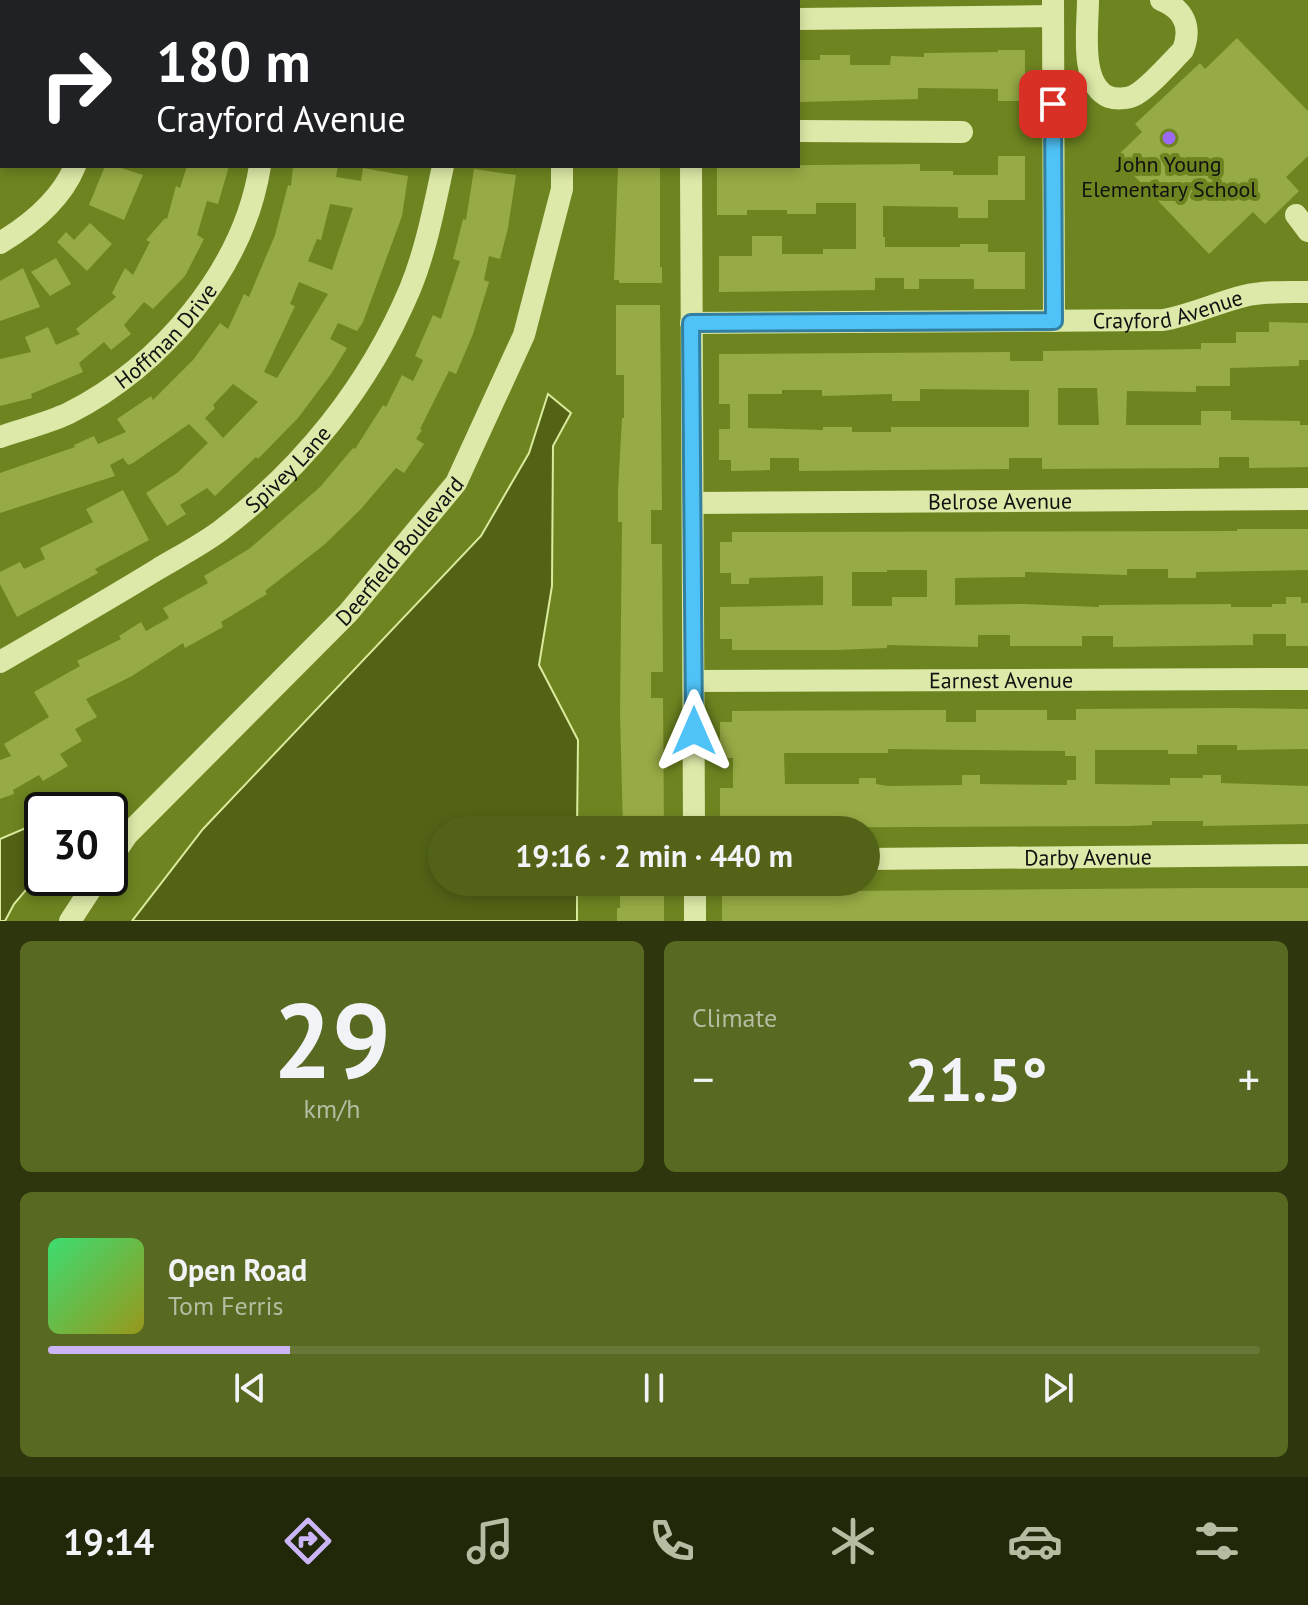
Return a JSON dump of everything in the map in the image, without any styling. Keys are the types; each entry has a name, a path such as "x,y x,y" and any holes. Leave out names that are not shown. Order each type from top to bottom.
{"street":[{"path":"1088,0 1088,66 1098,90 1114,98 1133,96 1183,50 1187,40 1187,23 1178,9 1161,0"},
{"path":"800,19 997,8 1053,8 1054,321"},
{"path":"800,131 962,132"},
{"path":"0,243 27,227 50,204 74,168"},
{"name":"Hoffman Drive","path":"0,437 67,414 87,403 138,369 172,337 199,303 229,256 244,221 259,168"},
{"name":"Spivey Lane","path":"0,662 218,532 266,494 306,454 345,405 386,338 410,288 429,230 443,168"},
{"name":"Deerfield Boulevard","path":"128,834 348,613 456,483 524,335 562,189 562,168"},
{"path":"691,168 694,816"},
{"name":"Crayford Avenue","path":"691,323 1163,320 1189,315 1244,296 1308,292"},
{"name":"Belrose Avenue","path":"694,503 1308,499"},
{"name":"Earnest Avenue","path":"695,681 1308,679"},
{"name":"Darby Avenue","path":"880,859 1308,855"},
{"path":"70,921 86,896"},
{"path":"695,896 695,921"}],"shaded area":[{"path":"548,394 571,413 553,446 552,586 539,665 578,740 577,816 428,816 428,896 577,896 577,921 132,921 203,829 481,536 529,453"},
{"path":"24,829 24,892 5,921 0,921 0,839"}],"building":[{"path":"1237,38 1308,111 1308,156 1286,177 1299,191 1265,224 1253,212 1209,254 1116,157 1142,132 1135,124 1200,63 1205,69"},
{"path":"1025,50 1025,101 998,101 998,89 918,88 918,99 800,102 800,60 820,60 820,55 850,55 850,65 890,65 891,56"},
{"path":"998,156 1025,156 1025,200 988,200 988,218 958,218 958,207 883,206 885,247 988,244 988,252 1025,252 1025,289 974,289 974,279 919,279 919,289 904,289 904,278 875,278 875,290 719,292 719,256 752,256 752,236 782,236 782,254 823,254 823,249 856,249 856,203 816,203 816,214 747,210 747,215 717,215 717,168 920,164 920,171 998,175"},
{"path":"104,168 121,168 143,175 124,220 89,205"},
{"path":"186,168 228,168 218,204 207,201 197,235 204,239 185,276 153,309 144,302 124,325 131,334 111,350 104,342 79,363 83,372 31,394 32,398 0,406 0,359 31,352 25,337 48,327 56,345 80,334 76,329 116,297 112,293 125,268 133,275 150,242 146,240 167,219 176,186 180,188"},
{"path":"293,168 338,168 336,177 361,181 363,168 408,176 402,216 363,322 357,331 338,323 330,339 347,348 298,418 258,459 256,457 215,496 207,488 180,505 186,514 167,526 146,493 177,473 208,443 189,424 133,463 128,465 123,458 110,465 115,476 0,513 0,473 75,447 94,436 98,444 126,432 117,419 151,396 153,400 193,360 220,323 228,329 244,294 249,297 275,235 288,185 291,186","holes":["330,204 353,208 332,270 308,261 317,239 321,240","299,282 328,294 277,378 264,372 295,306 290,304","233,384 258,402 223,438 205,418"]},
{"path":"618,168 660,168 662,283 619,283 619,280 614,280"},
{"path":"474,169 516,175 508,228 500,259 489,256 484,280 489,282 473,334 456,374 449,371 420,429 416,439 424,444 404,473 396,468 324,545 265,591 267,594 221,622 223,627 185,648 183,643 132,676 86,699 97,717 75,729 82,741 60,754 68,766 43,781 39,775 13,790 14,794 0,799 0,760 11,756 4,744 49,717 34,692 80,666 77,661 121,639 119,636 141,622 146,631 169,618 163,608 208,583 204,576 249,549 320,487 355,449 383,405 386,407 402,375 413,381 423,360 415,356 433,315 441,319 460,261 453,259 463,219 466,220"},
{"path":"90,223 112,244 87,271 57,242 66,232 74,240"},
{"path":"56,258 71,284 50,296 31,272"},
{"path":"23,268 40,307 0,321 0,281"},
{"path":"616,305 660,305 662,510 651,510 651,544 662,544 663,672 651,672 651,698 663,698 664,816 623,816 620,713 622,522 618,522 618,490 624,375 616,375"},
{"path":"1269,322 1308,323 1308,360 1299,360 1299,366 1230,368 1230,386 1196,386 1196,392 1127,391 1126,425 1201,425 1201,411 1231,411 1231,420 1300,421 1300,425 1308,425 1308,467 1249,468 1249,457 1219,457 1219,468 1042,469 1042,458 1009,458 1009,469 799,471 799,458 770,458 770,470 731,471 731,460 719,460 719,429 730,429 730,404 719,404 719,354 1010,352 1010,361 1043,361 1043,351 1201,349 1201,343 1236,343 1236,332 1269,332","holes":["1058,388 1097,388 1099,425 1058,425","920,389 1029,390 1029,427 891,427 891,432 852,432 852,427 823,427 823,430 748,428 748,394 822,390 822,396 892,394 892,401 920,401"]},
{"path":"123,490 149,540 95,569 98,573 17,617 0,584 0,572 20,562 24,569 45,559 40,548 93,522 86,509"},
{"path":"1308,529 1308,570 1196,572 1196,578 1168,578 1168,569 1127,569 1127,575 1025,572 1025,577 955,578 955,605 1099,607 1231,604 1231,607 1272,607 1272,604 1286,604 1286,597 1301,597 1301,603 1308,603 1308,646 1286,646 1286,634 1253,634 1253,645 1113,647 1113,636 1082,636 1082,646 1010,646 1010,635 978,635 978,647 887,645 887,648 836,650 732,650 732,639 720,639 720,607 823,605 823,576 749,578 749,584 731,584 731,573 720,573 720,542 732,542 732,532","holes":["927,570 927,597 892,597 892,606 852,606 852,572"]},
{"path":"1076,709 1308,709 1308,749 1237,750 1237,745 1197,745 1197,754 1168,754 1168,750 1095,750 1095,784 1170,785 1170,778 1221,775 1221,783 1308,786 1308,824 1203,826 1203,821 1152,821 1152,825 1129,826 880,827 880,816 720,816 720,788 733,788 733,758 720,758 720,722 732,722 732,711 946,710 946,722 976,722 976,710 1047,710 1047,720 1076,720","holes":["888,749 1065,751 1065,756 1076,756 1076,780 1067,780 1067,785 980,784 980,775 962,775 962,785 888,786 876,784 876,778 859,778 859,784 785,784 784,753 888,753"]},
{"path":"1308,888 1308,921 722,921 722,896 880,896 880,891"},
{"path":"620,896 664,896 664,921 617,921 617,908 620,908"}],"place":[{"name":"John Young Elementary School","path":"1169,138"}],"route":[{"path":"694,731 691,323 1054,321 1053,104"}]}
